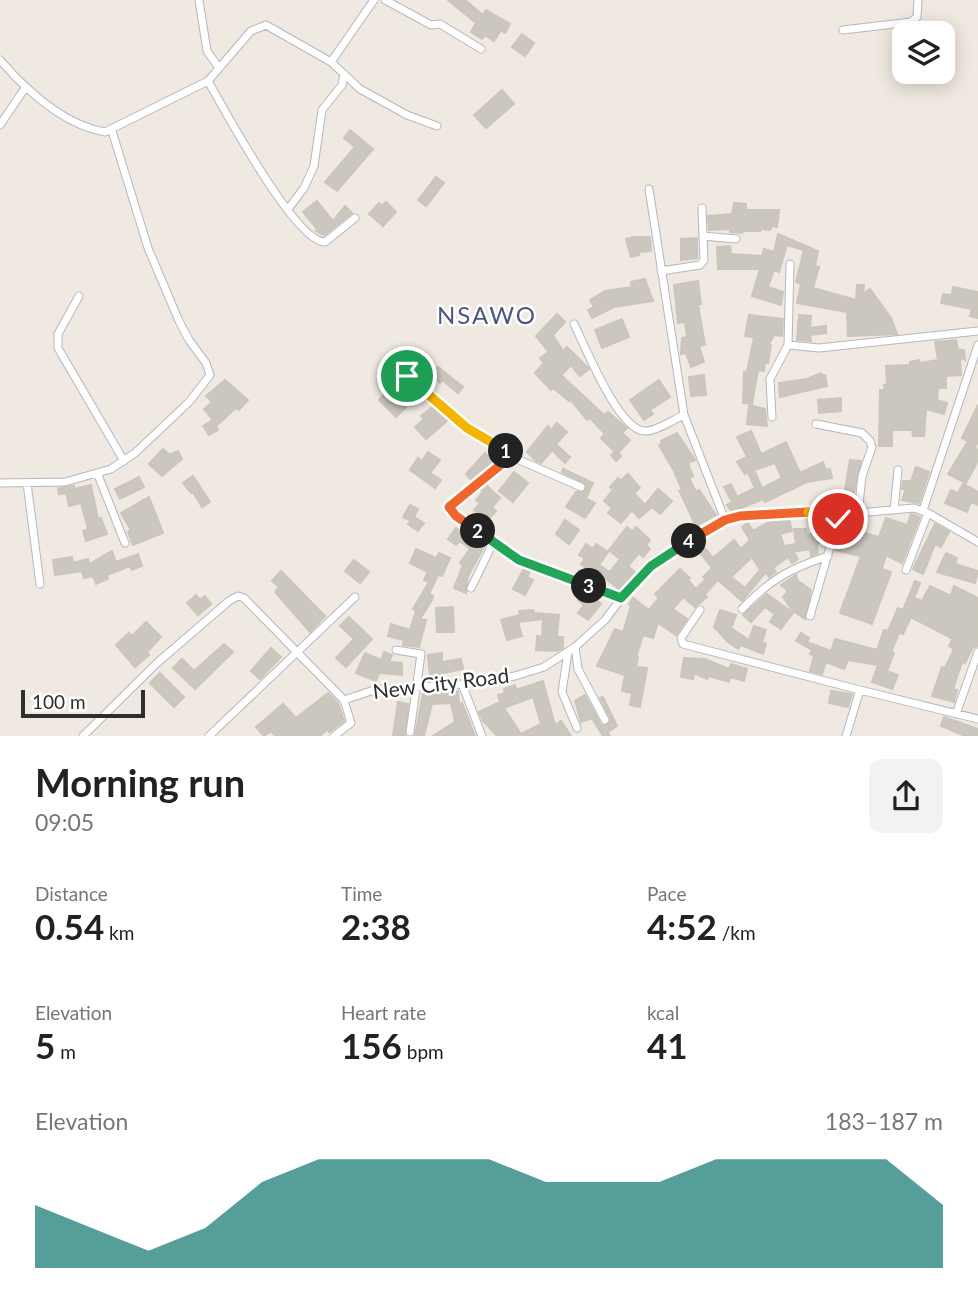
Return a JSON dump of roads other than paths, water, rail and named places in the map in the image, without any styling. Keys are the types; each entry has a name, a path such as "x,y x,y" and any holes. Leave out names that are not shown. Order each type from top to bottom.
{"street":[{"path":"198,0 207,51 219,68"},
{"path":"331,62 374,0"},
{"path":"385,0 431,25 440,24 481,50"},
{"path":"843,30 911,22 917,17 918,0"},
{"path":"0,60 25,88 53,110 95,131 112,131 164,101 208,81 251,31 262,25 285,34 331,62 360,89 387,105 438,126"},
{"path":"288,209 304,188 314,166 322,110 342,85 344,74"},
{"path":"208,81 234,131 313,240 321,243 330,240 355,218"},
{"path":"0,125 25,88"},
{"path":"0,483 65,482 98,475 124,461 189,402 210,375 179,321 148,248 112,131"},
{"path":"649,189 684,415 725,520"},
{"path":"661,271 700,265 704,260 702,208"},
{"path":"703,236 736,239"},
{"path":"772,417 770,379 788,345 790,264"},
{"path":"79,296 58,334 58,348 124,461"},
{"path":"574,324 610,399 636,428 649,430 684,415"},
{"path":"788,345 819,348 978,331"},
{"path":"906,570 978,345"},
{"path":"407,376 461,423 508,451 510,456 582,487"},
{"path":"816,424 862,433 870,441 872,447 862,476 858,513"},
{"path":"510,456 449,507 456,516 519,560 621,598"},
{"path":"894,510 898,470"},
{"path":"98,475 125,543"},
{"path":"27,483 40,584"},
{"name":"New City Road","path":"344,699 374,690 462,684 515,676 544,667 571,650 605,620 651,566 725,520 763,514 858,513 914,508 926,512"},
{"path":"926,512 978,542"},
{"path":"810,616 838,519 844,513"},
{"path":"471,588 494,541"},
{"path":"742,609 759,591 789,570 828,556"},
{"path":"209,736 355,597"},
{"path":"83,736 157,663 234,598 244,598 344,699 351,723 334,736"},
{"path":"700,610 681,638 683,645 978,719"},
{"path":"397,650 421,654 410,732"},
{"path":"571,650 605,720"},
{"path":"571,650 562,692 577,728"},
{"path":"956,714 978,652"},
{"path":"462,684 482,736"},
{"path":"846,736 860,690"}],"district":[{"name":"NSAWO","path":"487,316"}]}
